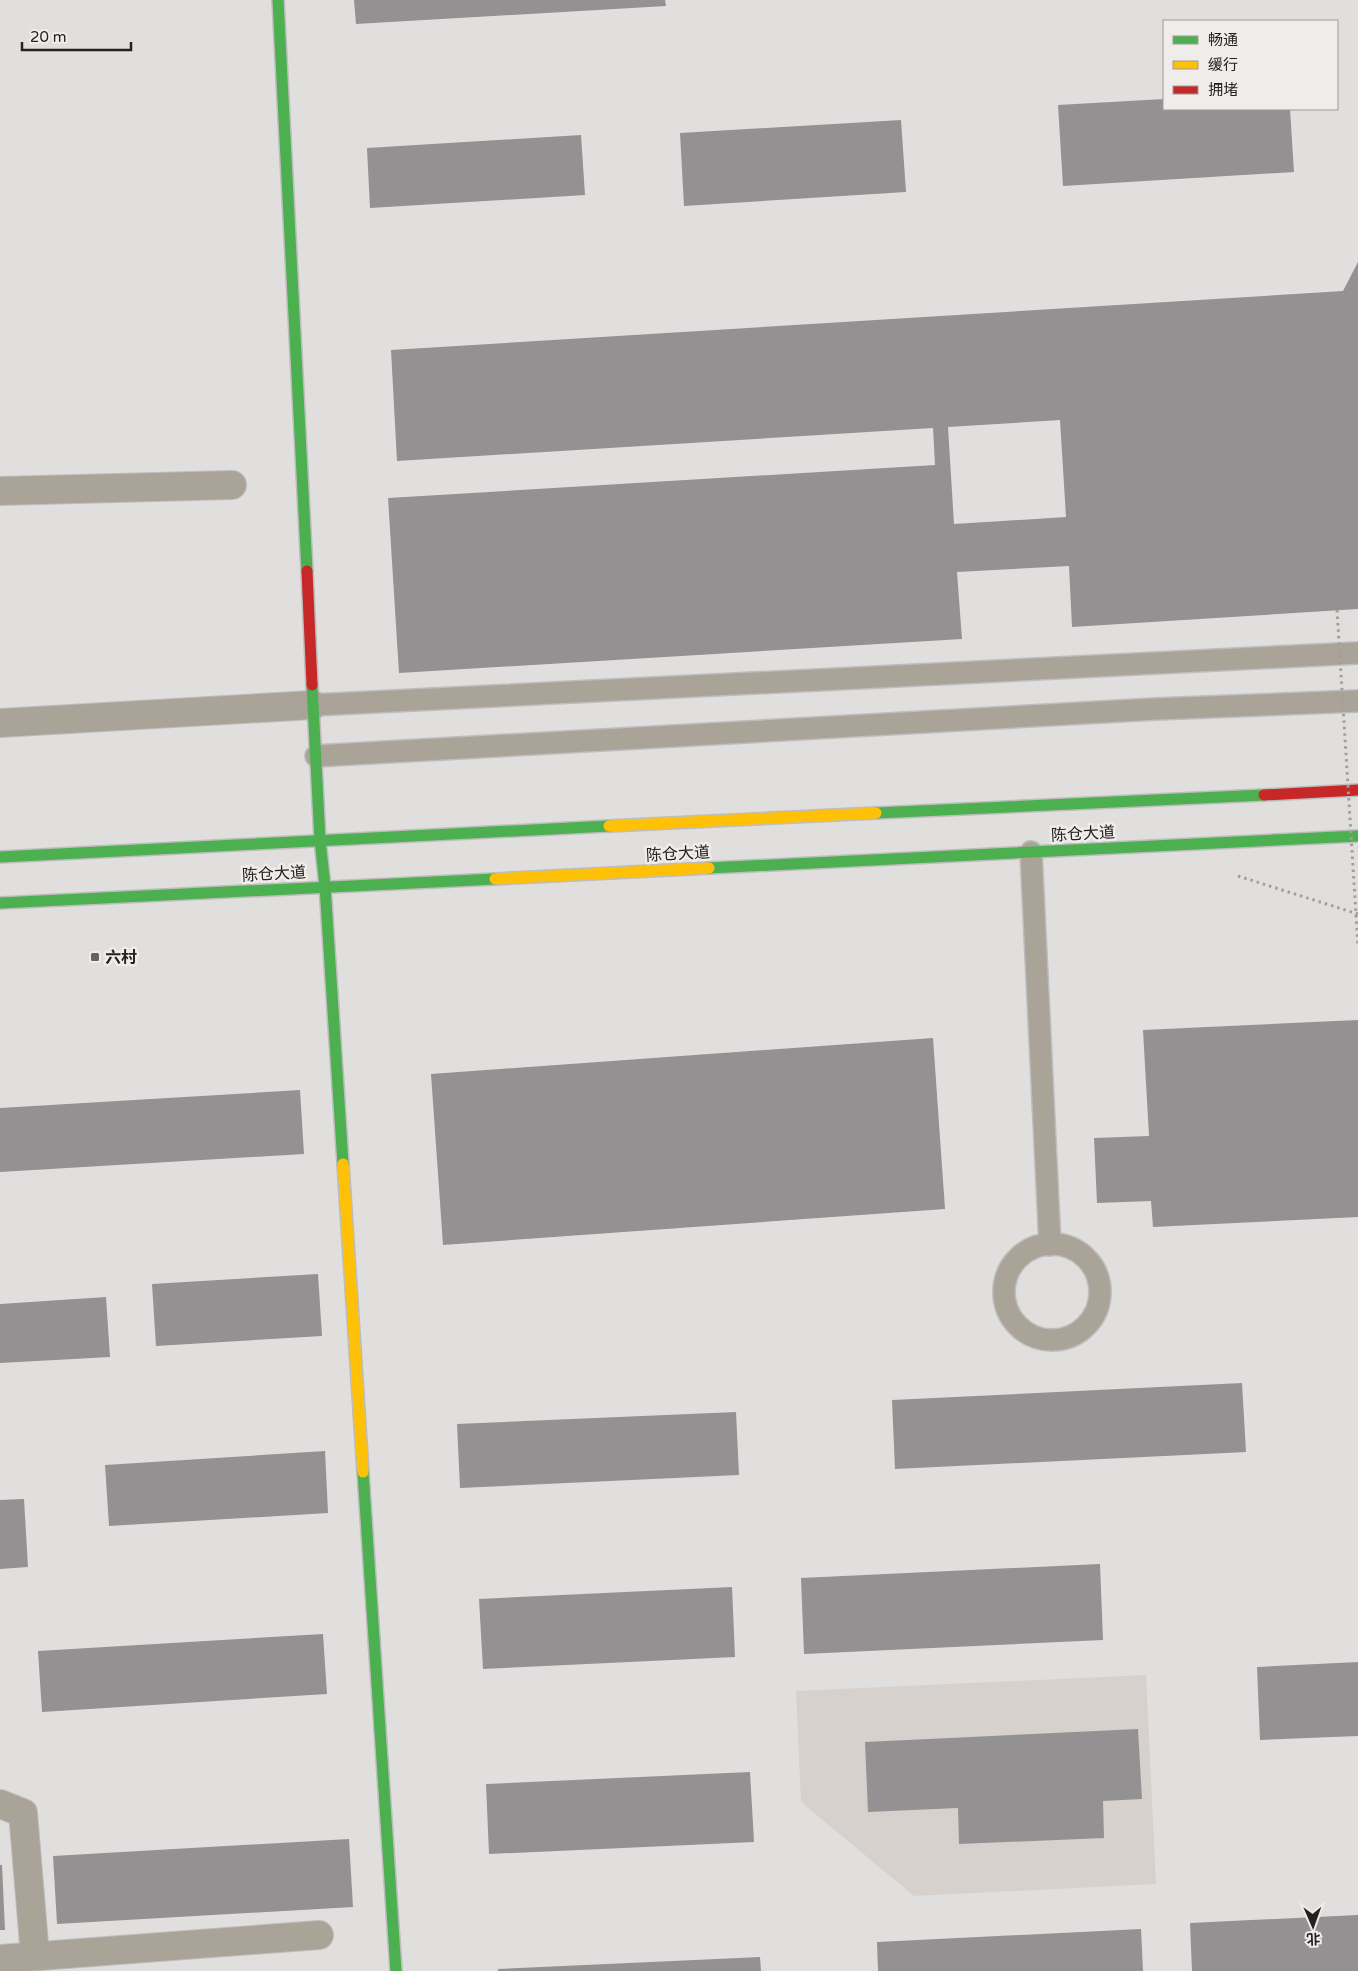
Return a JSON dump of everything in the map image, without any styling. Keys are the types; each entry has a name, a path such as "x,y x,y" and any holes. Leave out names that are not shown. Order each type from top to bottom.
{"main road":[{"path":"278,0 320,840 325,886 396,1971"},
{"name":"陈仓大道","path":"0,857 1358,790"},
{"name":"陈仓大道","path":"0,904 325,886 1358,836"}],"street":[{"path":"0,491 232,485"},
{"path":"0,723 314,705"},
{"path":"0,1804 23,1813 35,1956"},
{"path":"0,1959 319,1935"}],"lane":[{"path":"314,705 1358,652"},
{"path":"316,756 1145,710 1358,701"},
{"path":"1031,852 1050,1245"},
{"path":"1050,1245 1066,1246 1081,1254 1093,1266 1099,1282 1100,1298 1095,1314 1085,1328 1071,1337 1054,1340 1038,1338 1023,1331 1012,1318 1005,1303 1004,1287 1009,1270 1019,1257 1034,1248 1050,1245"}],"path":[{"path":"1337,610 1358,947"},
{"path":"1232,874 1357,914"}],"shaded area":[{"path":"1146,1675 1156,1884 914,1896 801,1802 796,1691"}],"building":[{"path":"354,0 665,0 666,6 356,24"},
{"path":"1163,99 1163,110 1290,110 1294,172 1063,186 1058,105"},
{"path":"901,120 906,192 684,206 680,133"},
{"path":"581,135 585,195 370,208 367,148"},
{"path":"1358,262 1358,609 1072,627 1069,566 957,572 962,639 399,673 388,498 935,465 933,428 397,461 391,350 1343,291","holes":["1060,420 1066,517 954,524 948,427"]},
{"path":"1358,1020 1358,1217 1153,1227 1151,1201 1097,1203 1094,1138 1149,1136 1143,1030"},
{"path":"933,1038 945,1209 443,1245 431,1074"},
{"path":"300,1090 304,1154 0,1172 0,1108"},
{"path":"318,1274 322,1336 156,1346 152,1284"},
{"path":"106,1297 110,1357 0,1363 0,1304"},
{"path":"1242,1383 1246,1452 895,1469 892,1400"},
{"path":"736,1412 739,1475 460,1488 457,1424"},
{"path":"325,1451 328,1513 109,1526 105,1465"},
{"path":"24,1499 28,1567 0,1569 0,1500"},
{"path":"1100,1564 1103,1640 804,1654 801,1578"},
{"path":"732,1587 735,1657 483,1669 479,1599"},
{"path":"323,1634 327,1694 42,1712 38,1651"},
{"path":"1358,1662 1358,1736 1260,1740 1257,1667"},
{"path":"1138,1729 1142,1799 1103,1801 1104,1838 959,1844 958,1808 868,1812 865,1742"},
{"path":"750,1772 754,1842 489,1854 486,1784"},
{"path":"349,1839 353,1907 57,1924 53,1856"},
{"path":"0,1865 2,1865 5,1930 0,1930"},
{"path":"1358,1915 1358,1971 1192,1971 1190,1923"},
{"path":"1141,1929 1143,1971 878,1971 877,1942"},
{"path":"760,1957 761,1971 498,1971 498,1969"}],"traffic: fast":[{"path":"278,0 307,571"},
{"path":"312,685 320,840 325,886 343,1164"},
{"path":"876,813 1264,795"},
{"path":"0,857 609,826"},
{"path":"709,868 1358,836"},
{"path":"0,903 495,879"},
{"path":"363,1472 396,1971"}],"traffic: slow":[{"path":"609,826 876,813"},
{"path":"495,879 709,868"},
{"path":"343,1164 363,1472"}],"traffic: jam":[{"path":"307,571 312,685"},
{"path":"1264,795 1358,790"}],"place":[{"name":"六村","path":"95,957"}]}
